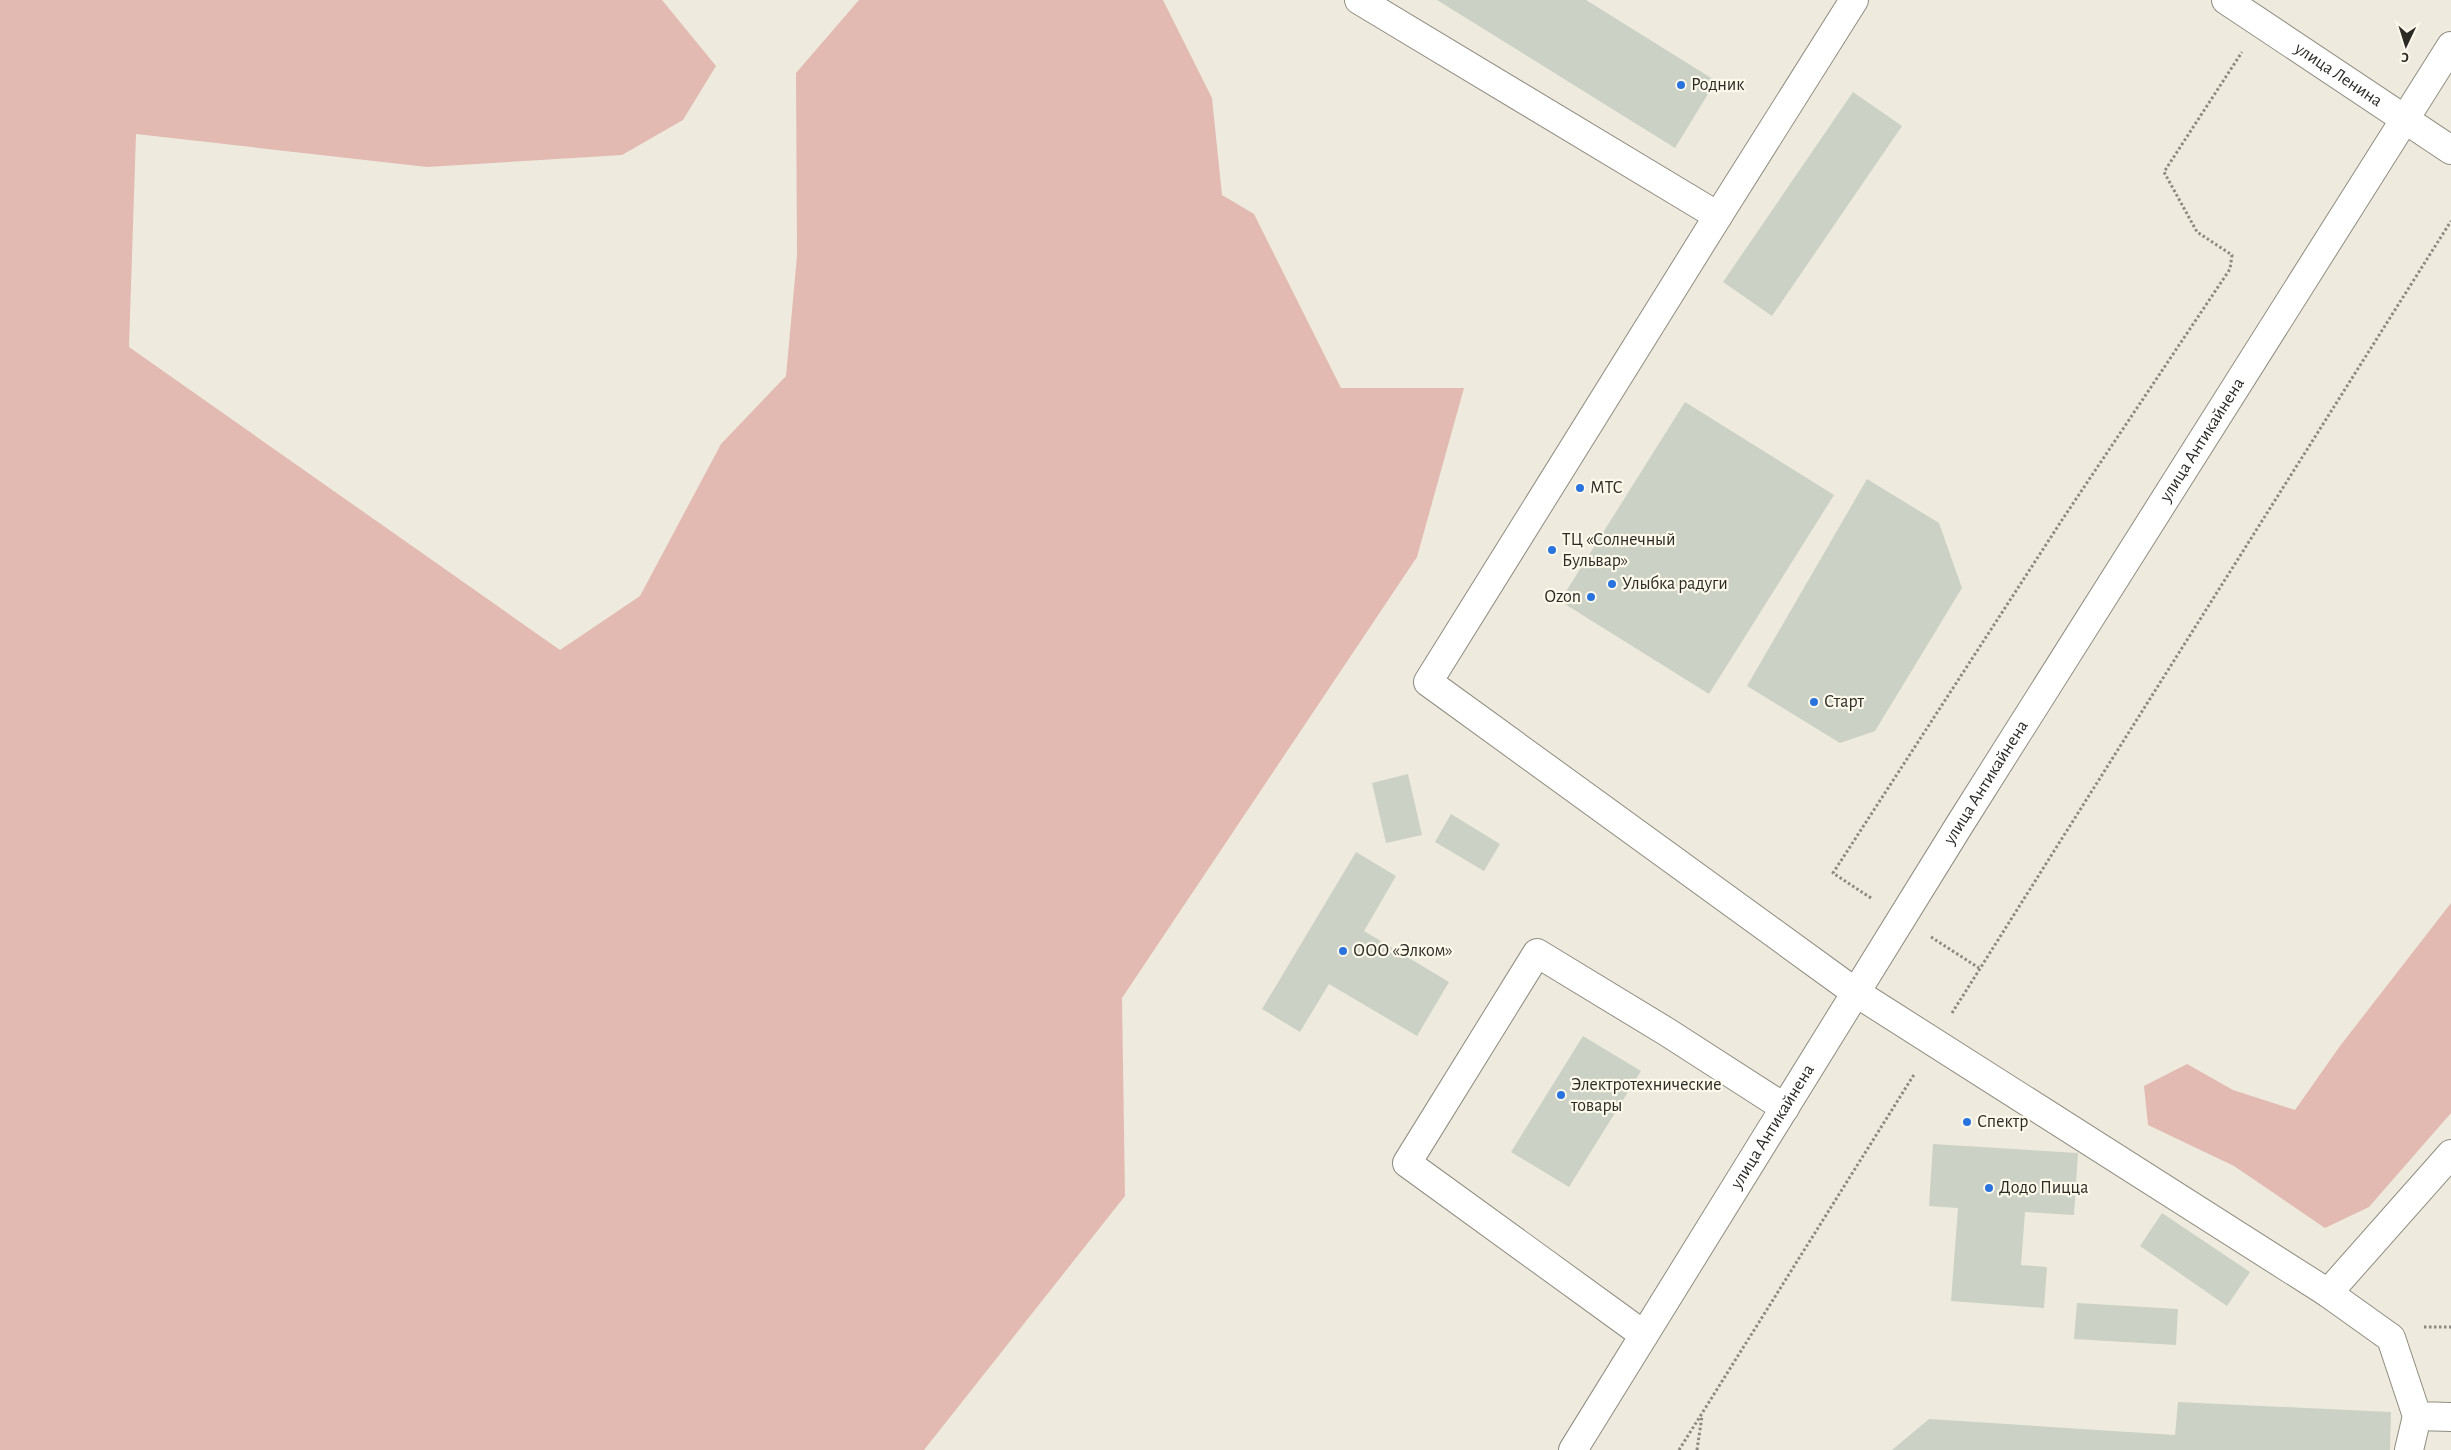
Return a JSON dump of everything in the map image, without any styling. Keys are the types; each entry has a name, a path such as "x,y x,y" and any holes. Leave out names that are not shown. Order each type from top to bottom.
{"main road":[{"path":"1359,0 1718,216"},
{"path":"1854,0 1428,682 1855,992 2328,1293 2391,1338 2417,1416 2409,1450"},
{"name":"улица Ленина","path":"2226,0 2451,150"},
{"name":"улица Антикайнена","path":"1573,1450 1855,992 2175,480 2451,46"},
{"path":"1644,1336 1407,1163 1537,953 1667,1032 1785,1108"},
{"path":"2328,1293 2451,1154"},
{"path":"2417,1416 2451,1417"}],"path":[{"path":"1833,873 2062,520 2230,269 2232,255 2197,232 2164,172 2261,22"},
{"path":"1679,1450 1935,1042 1984,960 2451,221"},
{"path":"1697,1450 1702,1414"}],"shaded area":[{"path":"0,0 662,0 716,66 683,120 622,155 427,167 136,134 129,347 560,650 640,596 721,444 786,376 797,256 796,73 859,0 1163,0 1212,98 1222,195 1254,214 1341,388 1464,388 1417,557 1122,998 1125,1196 924,1450 0,1450"},
{"path":"2451,903 2451,1113 2369,1207 2325,1228 2234,1166 2148,1125 2144,1086 2187,1064 2233,1090 2295,1110 2340,1046"}],"building":[{"path":"1437,0 1586,0 1716,81 1675,148"},
{"path":"1853,92 1902,126 1772,316 1723,282"},
{"path":"1685,402 1834,495 1709,694 1560,601"},
{"path":"1867,479 1939,523 1962,588 1875,731 1840,743 1747,686"},
{"path":"1408,774 1422,835 1386,843 1372,783"},
{"path":"1451,814 1500,844 1484,871 1435,842"},
{"path":"1356,852 1396,876 1364,931 1449,982 1417,1036 1329,984 1300,1032 1262,1009"},
{"path":"1583,1036 1641,1071 1569,1187 1511,1152"},
{"path":"1933,1144 2078,1153 2074,1215 2025,1212 2021,1265 2047,1267 2044,1308 1951,1301 1958,1208 1929,1206"},
{"path":"2162,1213 2250,1272 2227,1306 2140,1246"},
{"path":"2077,1303 2178,1309 2176,1345 2074,1339"},
{"path":"2178,1402 2391,1412 2390,1450 1892,1450 1929,1419 2175,1435"}],"place":[{"name":"Родник","path":"1681,85"},
{"name":"МТС","path":"1580,488"},
{"name":"ТЦ «Солнечный Бульвар»","path":"1552,550"},
{"name":"Улыбка радуги","path":"1612,584"},
{"name":"Ozon","path":"1591,597"},
{"name":"Старт","path":"1814,702"},
{"name":"ООО «Элком»","path":"1343,951"},
{"name":"Электротехнические товары","path":"1561,1095"},
{"name":"Спектр","path":"1967,1122"},
{"name":"Додо Пицца","path":"1989,1188"}]}
